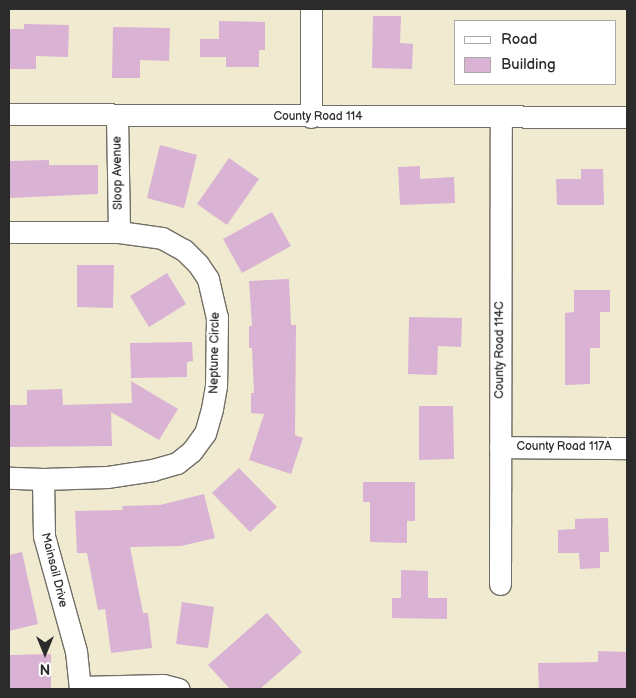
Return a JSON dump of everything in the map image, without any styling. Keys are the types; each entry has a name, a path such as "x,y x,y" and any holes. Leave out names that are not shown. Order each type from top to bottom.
{"street":[{"path":"311,9 311,117"},
{"name":"County Road 114","path":"9,114 311,117 627,117"},
{"name":"Sloop Avenue","path":"117,115 119,232"},
{"name":"County Road 114C","path":"500,116 500,584"},
{"name":"Neptune Circle","path":"9,232 119,232 162,238 184,250 198,264 208,279 216,316 216,386 212,409 205,433 192,450 177,463 153,470 107,477 43,480 9,478"},
{"name":"County Road 117A","path":"500,447 627,448"},
{"name":"Mainsail Drive","path":"43,480 44,536 76,651 80,688"},
{"path":"80,688 164,685 179,689"}],"building":[{"path":"373,16 401,16 400,43 413,44 412,69 372,68"},
{"path":"219,21 265,22 265,50 259,50 259,67 226,67 226,57 200,57 200,39 219,39"},
{"path":"24,24 69,25 68,57 36,56 36,69 9,69 9,29 24,29"},
{"path":"113,27 170,28 169,61 140,60 140,78 112,78"},
{"path":"160,145 197,155 184,208 147,198"},
{"path":"229,158 259,179 227,225 197,204"},
{"path":"49,160 49,165 98,165 98,194 9,198 9,161"},
{"path":"420,166 420,179 454,177 455,203 400,205 398,167"},
{"path":"581,169 603,169 604,205 557,205 556,179 581,179"},
{"path":"272,212 291,246 242,273 223,239"},
{"path":"77,265 114,265 113,308 77,307"},
{"path":"167,273 186,304 149,327 130,296"},
{"path":"289,279 291,325 296,325 295,435 303,438 291,474 249,460 264,414 251,413 251,393 254,393 252,348 249,348 249,326 252,326 249,281"},
{"path":"574,290 610,290 610,312 600,312 600,348 590,348 590,384 565,385 565,313 574,312"},
{"path":"409,317 462,318 461,347 438,346 437,375 408,374"},
{"path":"192,342 193,361 187,362 187,377 131,378 130,343"},
{"path":"131,381 178,409 159,440 111,412 112,446 9,447 9,405 27,405 27,390 62,389 63,405 132,403"},
{"path":"419,406 453,406 454,459 419,460"},
{"path":"239,468 277,507 250,532 212,493"},
{"path":"363,482 415,482 415,521 407,521 407,543 370,542 370,502 363,502"},
{"path":"204,494 215,538 181,546 130,547 143,613 148,613 152,648 111,653 105,609 98,610 87,553 77,553 75,511 123,510 122,506 160,505"},
{"path":"608,518 609,552 600,552 600,568 580,569 579,553 558,553 558,530 575,529 575,519"},
{"path":"22,552 38,624 9,631 9,555"},
{"path":"401,570 428,571 428,598 447,598 447,619 392,618 392,598 401,598"},
{"path":"182,602 214,607 208,648 176,644"},
{"path":"267,613 302,652 260,689 230,689 208,665"},
{"path":"598,651 627,652 627,689 539,689 538,663 598,662"},
{"path":"51,654 51,689 9,689 9,655"}]}
